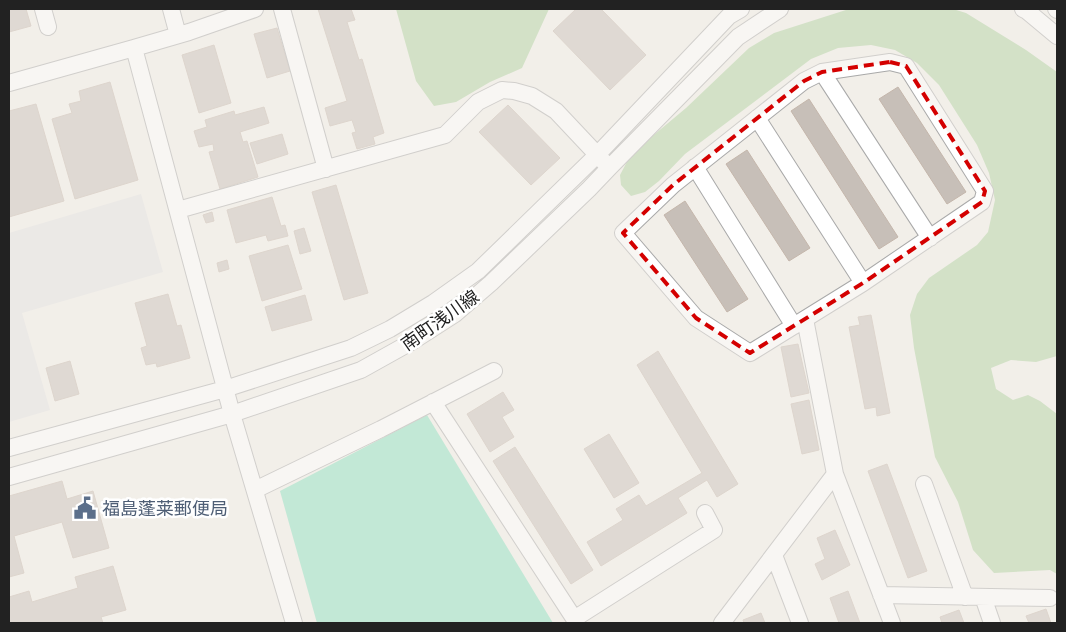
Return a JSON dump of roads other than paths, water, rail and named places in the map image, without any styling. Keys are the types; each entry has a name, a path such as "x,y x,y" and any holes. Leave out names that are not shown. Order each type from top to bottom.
{"street":[{"path":"43,9 48,27"},
{"path":"171,9 178,36"},
{"path":"9,83 178,36 255,9"},
{"path":"282,9 326,169"},
{"name":"南町浅川線","path":"9,448 225,389 350,348 390,329 433,303 478,271 597,155 729,16 741,9"},
{"name":"南町浅川線","path":"9,477 232,414 361,370 413,341 455,314 491,283 590,189 738,37 780,9"},
{"path":"1023,9 1027,10 1057,36"},
{"path":"134,48 225,389 294,623"},
{"path":"890,62 906,66 985,191 982,202 930,238 864,283 750,353 696,318 623,233 673,185 695,167 804,81 822,72 890,62"},
{"path":"822,72 930,238"},
{"path":"178,210 445,135 478,102 502,90 532,96 556,111 609,168"},
{"path":"757,118 864,283"},
{"path":"695,167 800,322 835,474 892,623"},
{"path":"255,490 494,371"},
{"path":"434,402 575,621 714,530 706,514"},
{"path":"722,623 835,474"},
{"path":"924,484 965,597"},
{"path":"774,555 800,623"},
{"path":"881,595 1050,598"},
{"path":"983,597 992,623"}],"place":[{"name":"福島蓬莱郵便局","path":"85,508"}]}
